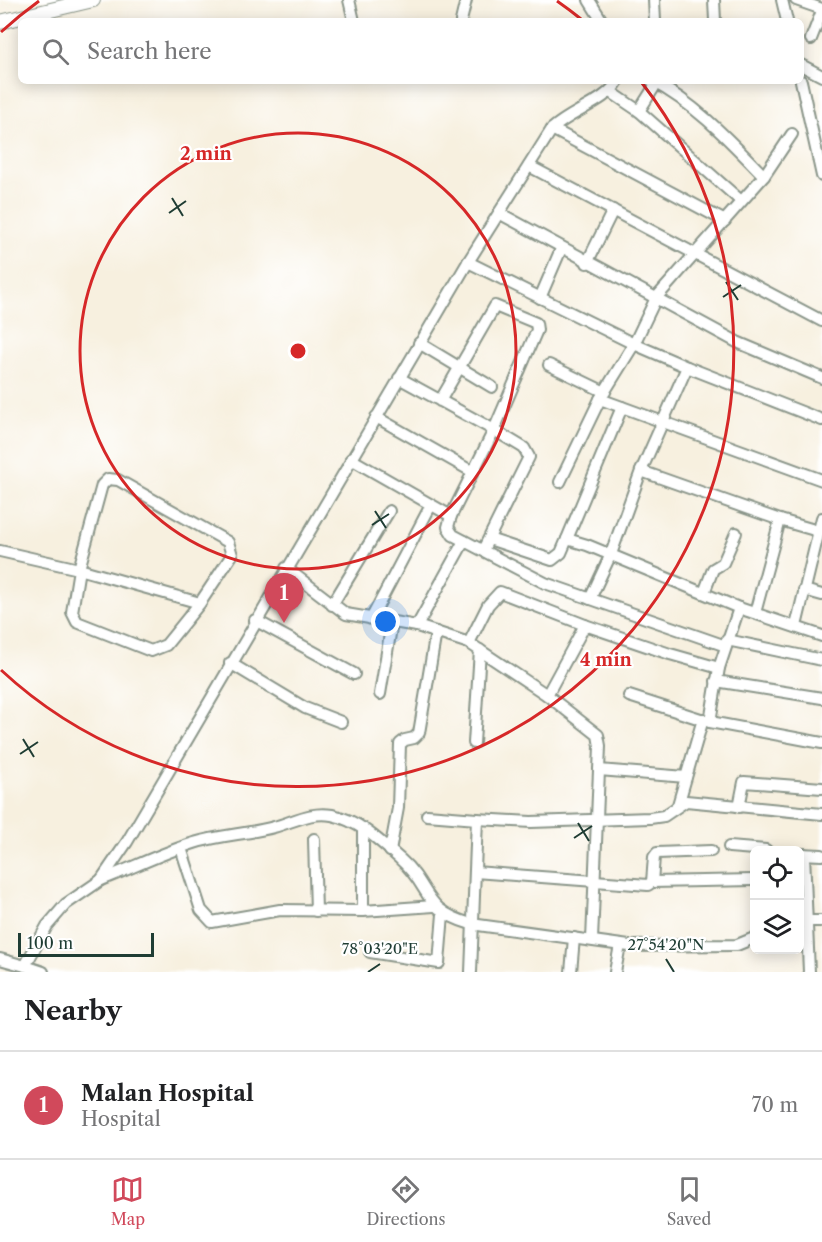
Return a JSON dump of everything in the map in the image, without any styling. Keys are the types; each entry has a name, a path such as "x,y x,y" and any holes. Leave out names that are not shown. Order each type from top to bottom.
{"main road":[{"path":"0,22 93,0"}],"street":[{"path":"349,0 353,18"},
{"path":"462,18 466,0"},
{"path":"589,0 600,18"},
{"path":"654,0 655,18"},
{"path":"714,0 715,18"},
{"path":"782,0 786,18"},
{"path":"796,0 822,10 811,39"},
{"path":"804,67 822,76"},
{"path":"100,880 126,842 468,262 552,129 564,117 611,92 616,84"},
{"path":"639,111 655,84"},
{"path":"659,84 677,95 707,120 764,176"},
{"path":"802,84 821,167"},
{"path":"611,92 639,111 741,201"},
{"path":"809,120 822,128"},
{"path":"552,129 725,221"},
{"path":"560,482 603,395 634,344 656,297 764,176 792,134"},
{"path":"529,166 822,321"},
{"path":"587,263 613,210"},
{"path":"499,213 561,249 656,297 737,342 822,378"},
{"path":"540,298 561,249"},
{"path":"468,262 634,344 822,420"},
{"path":"440,401 458,366 495,306 536,323 537,330 494,430 451,516 450,531 464,541 545,583 591,599 727,643 822,660"},
{"path":"419,344 492,387"},
{"path":"549,365 622,407 822,480"},
{"path":"591,599 611,554 641,471 687,367"},
{"path":"399,378 524,448 529,457 483,550"},
{"path":"489,539 552,560 561,553 597,462 622,407"},
{"path":"376,417 473,472"},
{"path":"351,459 451,516"},
{"path":"641,471 818,531"},
{"path":"108,479 118,480 228,542 232,555 200,603 166,645 158,650 145,650 77,622 73,618 79,569 102,485 108,479"},
{"path":"371,619 431,506"},
{"path":"332,605 389,511"},
{"path":"796,626 822,518"},
{"path":"754,613 780,520"},
{"path":"704,593 713,569 723,563 736,533"},
{"path":"567,539 611,554 739,608 822,636"},
{"path":"417,626 464,541"},
{"path":"0,551 79,569 200,603"},
{"path":"286,568 346,614 417,626 470,643 547,695 598,735 599,770 592,940"},
{"path":"804,590 822,596"},
{"path":"470,643 488,605 500,592 585,626 719,668"},
{"path":"678,805 739,608"},
{"path":"255,621 354,674"},
{"path":"380,694 392,621"},
{"path":"547,695 585,626"},
{"path":"390,851 398,808 400,744 414,738 419,733 436,632"},
{"path":"474,743 480,650"},
{"path":"230,663 305,708 341,722"},
{"path":"716,681 822,698"},
{"path":"629,696 706,720 822,743"},
{"path":"599,770 686,777"},
{"path":"739,807 744,782 822,788"},
{"path":"427,815 477,819 596,821 664,816 678,805 693,801 822,814"},
{"path":"25,966 47,926 66,904 100,880 181,848 219,837 273,827 307,815 329,814 346,818 363,828 390,851 412,872 439,910 439,967 370,952"},
{"path":"471,972 471,924 477,819"},
{"path":"363,828 363,911"},
{"path":"314,839 316,911"},
{"path":"729,847 750,849"},
{"path":"181,848 201,910 212,922 258,912 439,910 471,924 620,945 737,945 750,940"},
{"path":"652,882 654,857 657,853 711,851"},
{"path":"804,854 822,855"},
{"path":"475,872 648,885 652,882 750,880"},
{"path":"804,921 822,921"},
{"path":"804,930 809,972"},
{"path":"572,972 574,938"},
{"path":"615,972 620,945"},
{"path":"0,959 42,972"}],"place":[{"name":"Malan Hospital","path":"284,623"}]}
